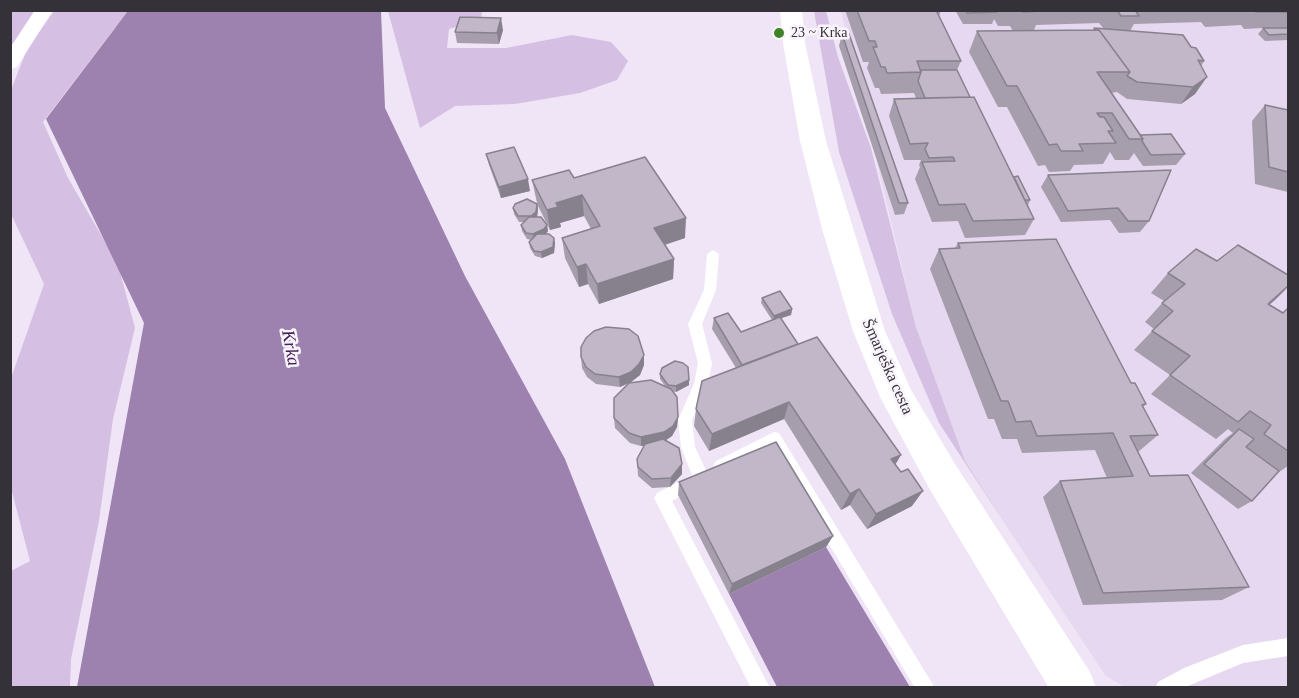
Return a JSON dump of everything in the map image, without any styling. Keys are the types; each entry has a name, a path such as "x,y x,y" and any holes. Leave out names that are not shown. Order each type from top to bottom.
{"street":[{"path":"10,63 44,10"},
{"name":"Šmarješka cesta","path":"791,10 794,43 813,141 837,229 869,331 897,397 942,476 1074,687"}],"lane":[{"path":"701,477 688,447 685,420 701,384 705,363 695,324 710,290 713,254"},
{"path":"761,687 662,498 774,438 926,687"},
{"path":"1164,687 1190,674 1243,654 1288,647"}],"shaded area":[{"path":"11,11 36,11 11,47"},
{"path":"54,11 134,11 114,29 43,122 68,178 118,264 135,328 113,419 99,521 71,659 70,687 11,687 11,571 30,561 11,488 10,381 44,284 11,214 11,90 27,49"},
{"path":"388,11 482,11 481,20 449,29 447,48 506,48 572,35 611,42 628,61 617,80 580,93 515,104 455,106 420,128"},
{"path":"814,11 826,11 838,57 871,148 916,327 965,461 1001,518 939,423 892,314 839,152"},
{"path":"841,11 1288,11 1288,687 1124,687 1105,675 1001,518 965,462 916,327"}],"water":[{"name":"Krka","path":"128,11 381,11 385,108 465,276 565,459 655,687 77,687 144,323 46,119"},
{"path":"826,547 910,687 777,687 729,594"}],"building":[{"path":"857,10 936,10 961,61 917,61 921,72 887,73 885,67 881,67 873,47 877,47 875,41 869,41"},
{"path":"966,10 996,10 997,12 967,13"},
{"path":"1022,10 1042,10 1042,11 1023,12"},
{"path":"1117,10 1135,10 1139,16 1121,16"},
{"path":"1254,10 1288,10 1288,12 1256,12"},
{"path":"460,17 501,18 497,33 455,32"},
{"path":"1094,28 1183,35 1191,47 1196,48 1204,61 1198,60 1207,77 1193,87 1137,82 1127,76 1130,72 1099,30"},
{"path":"1263,28 1288,28 1288,34 1269,35"},
{"path":"1099,30 1130,72 1097,72 1143,139 1129,139 1112,113 1097,113 1100,117 1104,117 1113,131 1108,131 1116,143 1079,144 1083,151 1061,151 1057,144 1049,145 1017,86 1007,86 977,31"},
{"path":"842,34 849,34 908,203 899,203"},
{"path":"921,70 957,70 970,97 925,98 918,81"},
{"path":"974,97 1034,219 973,221 965,204 939,205 922,162 955,161 953,157 929,158 925,149 928,143 910,144 894,99"},
{"path":"1265,105 1288,110 1288,172 1269,167"},
{"path":"1171,134 1185,154 1151,155 1140,135"},
{"path":"514,147 528,179 499,187 486,154"},
{"path":"645,157 686,218 654,228 674,259 597,284 586,264 577,267 562,238 600,226 582,195 556,203 558,207 547,210 532,180 569,170 574,178"},
{"path":"1171,170 1149,221 1128,221 1118,208 1068,211 1048,175"},
{"path":"1018,176 1030,200 1025,200 1014,177"},
{"path":"527,199 537,204 536,212 531,216 518,216 513,208 515,204"},
{"path":"529,217 541,217 547,225 533,234 526,233 521,225"},
{"path":"537,234 549,234 554,238 553,247 541,252 534,251 529,242"},
{"path":"1056,239 1131,383 1135,383 1146,404 1142,405 1158,435 1130,436 1150,476 1188,475 1249,587 1103,593 1060,481 1133,476 1113,433 1037,436 1031,421 1016,422 1008,401 1001,401 939,249 960,248 958,243"},
{"path":"1238,245 1288,275 1288,286 1268,304 1283,313 1288,308 1288,451 1264,434 1271,425 1250,411 1238,422 1170,375 1190,356 1152,331 1173,311 1162,303 1185,284 1168,273 1196,249 1217,261"},
{"path":"780,291 792,309 774,316 762,298"},
{"path":"728,313 741,332 780,317 798,344 742,365 714,318"},
{"path":"606,327 629,329 638,336 644,355 631,372 619,377 595,374 586,367 581,357 581,347 586,338 594,331"},
{"path":"817,337 901,455 891,459 901,472 908,469 923,491 876,514 859,489 850,494 789,402 712,434 696,409 702,381"},
{"path":"675,361 688,367 689,380 676,386 668,385 660,374 662,368"},
{"path":"651,380 671,389 677,397 678,417 673,426 664,432 641,437 629,433 614,418 614,398 629,383"},
{"path":"1239,429 1254,439 1246,447 1279,471 1252,501 1204,464"},
{"path":"663,439 679,448 682,464 671,478 652,479 638,467 637,459 645,444"},
{"path":"776,442 833,536 732,584 679,482"}],"place":[{"name":"23 ~ Krka","path":"779,33"}]}
